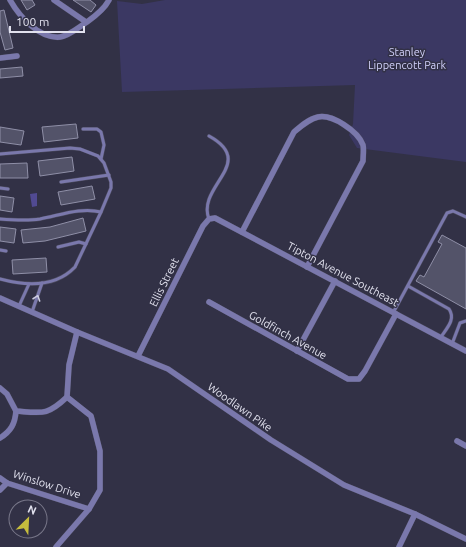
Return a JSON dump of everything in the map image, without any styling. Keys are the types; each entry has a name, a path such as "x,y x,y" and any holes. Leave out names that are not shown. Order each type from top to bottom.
{"street":[{"path":"10,0 15,10 32,26 48,35 60,37 66,35 93,18 108,0"},
{"path":"54,0 86,22"},
{"path":"0,58 17,56"},
{"path":"242,232 294,132 306,122 319,117 335,120 348,127 363,145 363,160 307,267"},
{"name":"Tipton Avenue Southeast","path":"209,219 215,218 222,220 466,352"},
{"name":"Ellis Street","path":"138,356 202,226 209,219"},
{"path":"296,351 335,281"},
{"name":"Woodlawn Pike","path":"0,298 77,332 168,369 271,440 344,484 415,514 466,539"},
{"name":"Goldfinch Avenue","path":"209,302 348,379 359,379 394,313"},
{"path":"16,411 43,413 56,408 67,397 69,365 77,332"},
{"path":"0,388 7,394 16,411 15,421 9,432 0,438"},
{"path":"56,547 89,509 100,490 100,451 91,416 67,397"},
{"path":"457,441 466,446"},
{"name":"Winslow Drive","path":"0,478 7,482 89,509"},
{"path":"0,490 7,482"},
{"path":"399,547 415,514"}],"lane":[{"path":"83,129 97,128 101,132 104,145 101,159"},
{"path":"209,136 220,142 226,150 228,158 226,170 210,196 206,212 209,219"},
{"path":"0,154 70,148 90,152 101,159 109,175 111,188 75,267 69,273 57,280 42,284 29,284 0,279"},
{"path":"61,182 109,175"},
{"path":"0,188 8,189"},
{"path":"0,219 38,219 91,209 101,212"},
{"path":"394,313 448,213 453,211 466,217"},
{"path":"58,247 79,242 86,244"},
{"path":"0,250 6,251"},
{"path":"19,306 29,284"},
{"path":"32,312 42,284"},
{"path":"408,286 449,309 453,314 452,320 440,338"},
{"path":"452,344 460,323 466,321"}],"green space":[{"name":"Stanley Lippencott Park","path":"165,0 466,0 466,162 357,148 349,135 353,124 355,85 122,92 117,1 142,4"}],"shaded area":[{"path":"37,193 37,206 32,207 30,194"}],"building":[{"path":"21,0 32,0 35,5 27,10"},
{"path":"73,0 90,0 96,5 91,12"},
{"path":"4,10 13,48 5,50 0,32 0,11"},
{"path":"22,67 23,76 0,78 0,69"},
{"path":"76,124 78,138 44,142 42,127"},
{"path":"0,127 24,131 21,145 0,142"},
{"path":"72,157 74,171 40,176 38,161"},
{"path":"27,163 28,178 0,178 0,164"},
{"path":"92,186 95,199 61,205 58,192"},
{"path":"0,196 14,198 12,212 0,210"},
{"path":"83,218 86,231 45,241 23,243 21,230 50,227"},
{"path":"0,227 16,229 14,243 0,241"},
{"path":"442,235 466,248 466,309 416,281 420,275 424,277 442,244 438,242"},
{"path":"46,258 47,272 13,274 12,260"}]}
